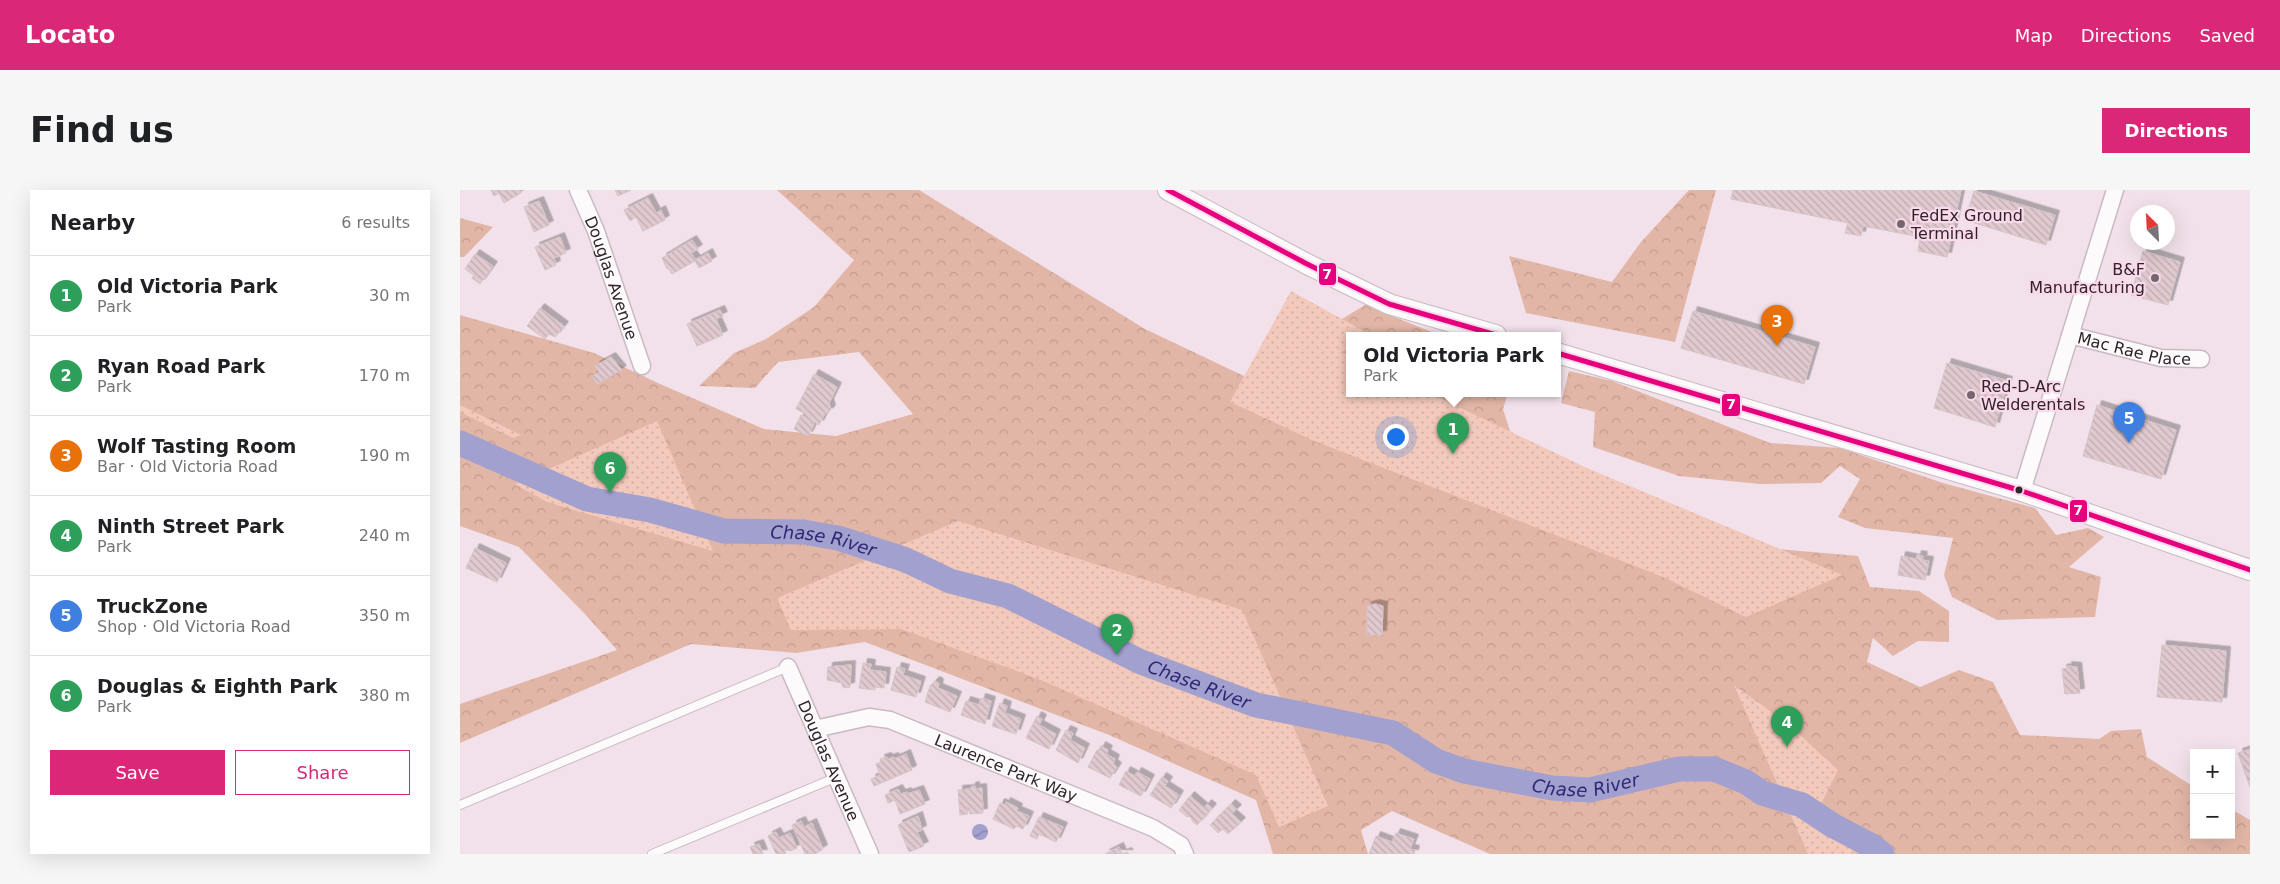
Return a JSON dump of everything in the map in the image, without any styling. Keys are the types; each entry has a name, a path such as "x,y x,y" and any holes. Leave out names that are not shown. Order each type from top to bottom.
{"street":[{"name":"Douglas Avenue","path":"578,190 596,231 642,366"},
{"path":"1168,190 1307,264 1389,304 1486,332"},
{"path":"2022,491 2115,190"},
{"name":"Mac Rae Place","path":"2070,334 2161,358 2201,359"},
{"path":"1561,354 2022,491 2250,570"},
{"name":"Douglas Avenue","path":"788,666 870,854"},
{"name":"Laurence Park Way","path":"816,729 869,717 890,720 1154,828 1181,845 1185,854"}],"lane":[{"path":"460,806 788,666"},
{"path":"652,854 836,777"}],"green space":[{"path":"777,190 919,190 1145,329 1246,377 1365,305 1432,332 1346,332 1346,397 1507,397 1503,409 1519,459 1766,548 1858,556 1870,587 1919,591 1949,611 1949,642 1918,641 1893,656 1873,638 1867,662 1920,687 1959,670 1993,682 2020,735 2099,739 2111,731 2141,729 2147,757 2190,784 2190,839 2235,839 2235,811 2250,820 2250,854 1490,854 1392,811 1361,830 1368,854 1273,854 1256,800 1109,735 865,642 796,653 691,644 460,743 460,704 617,650 584,613 519,547 460,526 460,315 594,353 764,429 836,436 913,414 859,352 778,362 755,388 699,386 734,353 766,339 814,307 854,260"},
{"path":"1689,190 1716,190 1675,342 1526,313 1509,256 1612,282 1641,242"},
{"path":"460,218 493,227 464,257 460,257"},
{"path":"1569,371 1612,381 1770,443 1840,448 1943,483 2035,508 2056,535 2088,528 2104,537 2069,567 2101,577 2095,617 1997,620 1952,597 1944,575 1953,538 1865,528 1838,517 1860,479 1840,466 1821,483 1760,484 1679,476 1593,447 1595,412 1561,403"}],"shaded area":[{"path":"1291,291 1366,332 1346,332 1346,350 1343,352 1346,354 1346,397 1437,397 1587,468 1842,575 1746,617 1663,577 1312,440 1230,402"},
{"path":"460,405 521,435 513,438 460,412"},
{"path":"657,421 713,551 547,502 515,484"},
{"path":"958,521 1242,610 1328,806 1279,827 1256,775 1041,680 901,629 791,630 777,598"},
{"path":"1734,685 1788,724 1838,770 1817,812 1856,854 1808,854"}],"water":[{"path":"980,824 986,826 988,832 986,838 980,840 974,838 972,832 974,826"}],"building":[{"path":"491,190 520,190 521,193 504,203 499,193 494,196"},
{"path":"615,190 631,190 618,196"},
{"name":"FedEx Ground Terminal","path":"1733,190 1961,190 1947,257 1918,251 1920,237 1863,226 1861,236 1845,233 1848,223 1731,199"},
{"path":"1974,191 2055,215 2046,245 1965,220"},
{"path":"648,198 656,213 661,210 665,220 643,231 636,217 630,221 624,210"},
{"path":"539,201 549,225 534,232 524,207"},
{"path":"560,237 566,253 554,258 556,265 545,270 535,247"},
{"path":"692,240 698,249 691,253 696,260 708,253 712,261 699,268 695,261 672,274 667,269 662,258"},
{"name":"B&F Manufacturing","path":"2143,251 2180,262 2168,305 2131,295"},
{"path":"475,254 493,266 480,284 472,278 474,275 465,269"},
{"path":"540,308 564,326 555,337 549,334 545,339 527,326"},
{"path":"720,310 723,316 716,319 723,335 697,346 687,324"},
{"path":"1693,311 1815,347 1804,384 1681,348"},
{"path":"611,357 622,370 597,384 592,376 599,372 595,366"},
{"name":"Red-D-Arc Welderentals","path":"1947,363 2008,381 1995,427 1934,408"},
{"path":"814,374 837,387 829,403 831,409 825,413 819,425 815,422 808,436 794,429 801,415 805,417 806,414 796,409"},
{"path":"2097,405 2176,430 2161,479 2083,456"},
{"path":"475,548 506,563 497,582 466,568"},
{"path":"1917,555 1923,556 1922,560 1929,561 1925,580 1898,575 1901,556 1916,559"},
{"path":"1375,604 1383,606 1382,635 1367,635 1367,606"},
{"path":"2162,645 2226,651 2222,702 2157,697"},
{"path":"863,663 871,664 870,670 886,672 884,688 875,687 875,690 859,688"},
{"path":"851,665 850,687 845,688 842,686 842,683 827,680 828,667"},
{"path":"2067,666 2077,667 2080,693 2065,694 2062,669 2068,668"},
{"path":"897,667 905,669 903,675 921,681 916,697 891,690"},
{"path":"935,681 939,683 938,688 957,696 950,712 925,702 930,686"},
{"path":"981,698 991,701 985,724 961,715 966,701 979,705"},
{"path":"1000,703 1007,706 1005,713 1021,719 1016,734 992,726"},
{"path":"1037,716 1042,719 1039,725 1056,734 1049,749 1026,738"},
{"path":"1066,730 1073,733 1070,740 1085,748 1078,763 1056,750"},
{"path":"1101,746 1108,750 1106,754 1115,759 1113,764 1117,767 1110,778 1088,767"},
{"path":"2250,749 2250,787 2238,753"},
{"path":"906,754 912,770 874,786 871,779 880,775 876,764 881,762 880,759 894,757 895,759"},
{"path":"1126,771 1135,776 1137,772 1150,779 1141,796 1119,785"},
{"path":"1162,777 1168,781 1165,786 1179,795 1171,808 1150,795"},
{"path":"975,786 975,789 982,788 983,813 970,814 969,807 967,808 968,814 960,815 958,790 971,789 971,787"},
{"path":"898,789 901,794 919,790 925,804 900,814 895,800 888,803 885,795"},
{"path":"1190,796 1204,808 1207,804 1212,808 1197,825 1189,816 1187,817 1179,810"},
{"path":"1006,802 1018,808 1017,811 1029,816 1023,829 1016,826 1014,829 993,819 1000,803 1005,805"},
{"path":"1231,804 1237,809 1232,814 1241,822 1228,834 1223,829 1218,833 1210,825"},
{"path":"918,816 922,830 917,832 924,846 909,852 898,825"},
{"path":"1039,817 1063,827 1056,842 1039,834 1037,839 1030,836"},
{"path":"801,821 804,827 812,823 823,849 815,854 805,854 792,825"},
{"path":"776,832 779,838 790,833 797,848 790,851 788,848 784,850 786,854 776,854 768,836"},
{"path":"1396,833 1414,839 1410,849 1415,850 1414,854 1369,854 1376,836 1392,842"},
{"path":"759,844 763,854 753,854 750,847"},
{"path":"1119,847 1122,854 1105,854"}],"waterway":[{"name":"Chase River","path":"460,443 587,499 650,510 724,531 803,532 838,538 906,560 950,581 1008,596 1141,662 1256,705 1393,733 1436,761 1464,771 1552,788 1590,790 1679,769 1714,769 1746,782 1762,793 1802,805 1832,825 1872,846 1882,854"}],"transit line":[{"name":"7","path":"1168,190 1307,264 1389,304 1486,332"},
{"name":"7","path":"1561,354 2022,491 2250,570"}],"place":[{"name":"FedEx Ground Terminal","path":"1901,224"},
{"name":"B&F Manufacturing","path":"2155,278"},
{"name":"Wolf Tasting Room","path":"1777,346"},
{"name":"Red-D-Arc Welderentals","path":"1971,395"},
{"name":"TruckZone","path":"2129,443"},
{"name":"Old Victoria Park","path":"1453,454"},
{"name":"Douglas & Eighth Park","path":"610,493"},
{"name":"Ryan Road Park","path":"1117,655"},
{"name":"Ninth Street Park","path":"1787,747"}]}
